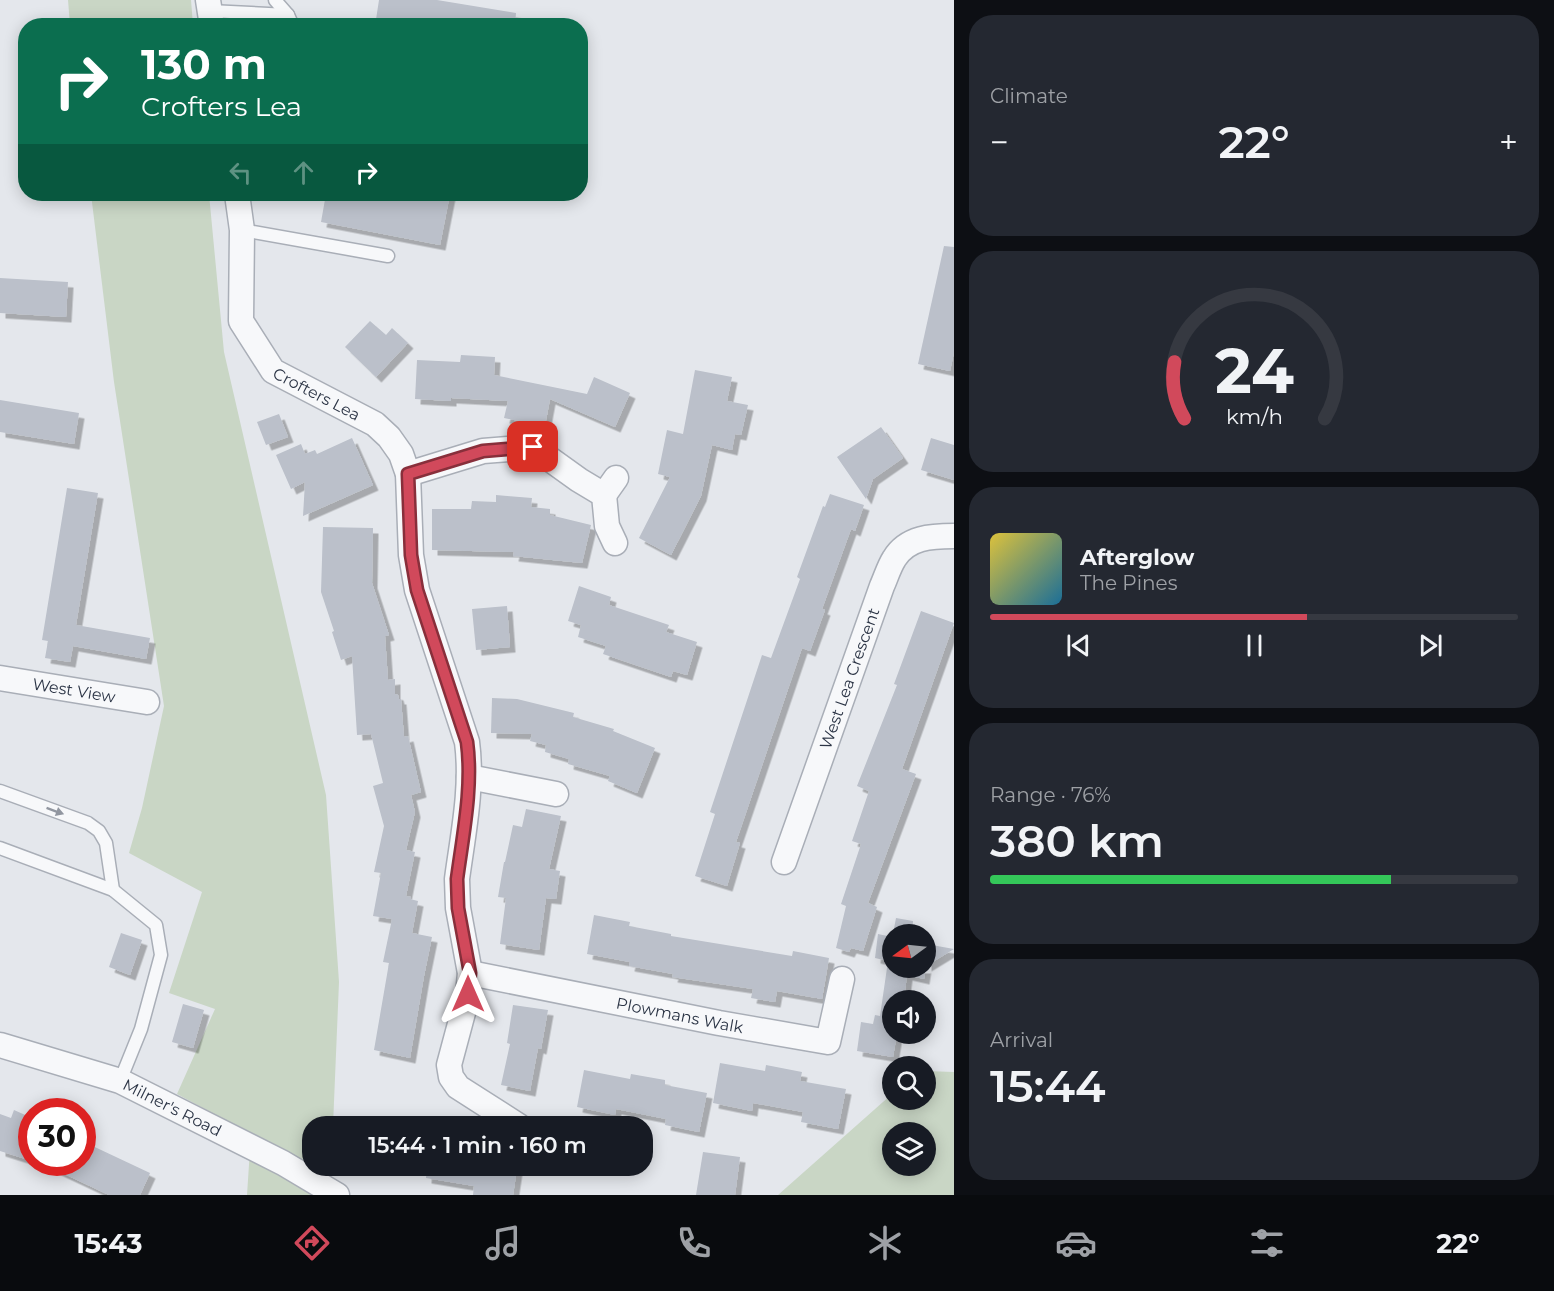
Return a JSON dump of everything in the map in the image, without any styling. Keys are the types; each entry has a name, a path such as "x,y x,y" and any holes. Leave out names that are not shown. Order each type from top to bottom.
{"street":[{"name":"Crofters Lea","path":"238,201 242,230 241,321 273,371 375,424 401,454 408,474 411,555 417,590 467,742 469,777 457,893 470,973 468,994 449,1065 451,1077 458,1087 503,1116"},
{"path":"408,474 483,451 533,447 579,480 610,487 607,526 615,543"},
{"name":"West Lea Crescent","path":"784,862 882,586 895,557 910,542 932,536 954,536"},
{"name":"West View","path":"0,678 147,702"},
{"path":"469,777 556,794"},
{"name":"Plowmans Walk","path":"470,973 719,1023 828,1042 842,979"},
{"name":"Milner's Road","path":"0,1045 120,1081 284,1163 336,1195"}],"lane":[{"path":"275,0 288,18"},
{"path":"210,12 270,18"},
{"path":"242,230 388,256"},
{"path":"0,791 88,823 99,831 106,843 113,890"},
{"path":"0,848 113,890 156,925 161,955 141,1029 120,1081"}],"green space":[{"path":"68,0 191,0 192,18 69,18"},
{"path":"92,201 210,201 224,352 326,795 339,982 333,1116 302,1116 302,1176 331,1176 330,1195 247,1195 251,1134 177,1094 215,1009 169,993 202,892 129,853 142,808 164,706 114,382"},
{"path":"936,1071 954,1072 954,1195 778,1195 882,1103 882,1110 936,1110"}],"building":[{"path":"379,0 437,0 516,13 516,18 376,18"},
{"path":"325,201 449,201 440,245 321,222"},
{"path":"944,246 954,247 954,352 950,371 918,364"},
{"path":"0,278 68,282 66,317 0,313"},
{"path":"370,321 386,335 392,328 408,343 376,377 345,347"},
{"path":"461,355 495,357 494,375 587,394 594,377 630,393 615,427 550,399 545,426 504,418 508,401 415,399 417,360 460,362"},
{"path":"695,370 732,377 727,401 748,405 741,435 735,434 732,450 712,445 701,496 671,555 639,538 670,477 658,474 667,430 683,434"},
{"path":"0,400 79,413 74,444 0,432"},
{"path":"279,414 288,437 266,445 257,422"},
{"path":"881,427 903,458 873,479 866,499 837,457"},
{"path":"352,438 373,485 303,516 305,482 291,489 276,455 301,444 305,454 315,450 317,454"},
{"path":"931,438 954,445 954,480 921,470"},
{"path":"67,488 98,493 76,625 150,638 146,659 73,646 70,662 45,658 48,641 42,640"},
{"path":"830,494 864,505 855,531 851,529 822,609 825,610 810,651 802,648 736,842 740,843 727,886 695,876 715,814 710,812 762,655 771,658 800,579 797,577 823,506 825,507"},
{"path":"496,495 532,498 531,507 550,509 550,515 591,525 582,563 513,556 514,552 432,550 432,509 471,509 472,501 496,502"},
{"path":"323,527 373,528 372,583 389,635 385,636 388,680 395,679 395,694 401,699 404,737 408,736 421,792 411,795 415,812 406,850 415,852 406,896 418,901 412,933 432,937 410,1058 374,1050 389,963 383,962 392,919 373,916 381,873 374,872 384,826 373,786 383,783 371,734 357,735 352,656 341,660 321,592"},
{"path":"579,586 611,597 609,605 669,625 666,632 697,642 687,675 673,671 671,677 603,654 606,646 578,637 581,625 568,621"},
{"path":"507,606 510,647 476,650 472,609"},
{"path":"921,611 954,623 902,769 916,774 868,903 877,907 863,951 851,948 849,952 836,948 846,906 841,904 861,844 852,841 869,791 857,786 897,685 894,684"},
{"path":"492,698 517,699 574,713 573,717 614,729 613,731 655,748 637,793 608,781 610,776 568,764 569,759 545,752 546,745 530,741 532,734 491,733"},
{"path":"526,809 561,816 549,869 560,871 556,899 546,898 539,950 500,944 506,898 498,897 504,862 513,825 522,827"},
{"path":"594,915 630,922 629,926 671,934 671,936 792,956 793,951 829,958 822,999 777,991 775,1002 751,998 753,989 672,977 673,974 629,966 630,962 587,954"},
{"path":"896,918 913,921 913,924 895,924"},
{"path":"121,933 142,940 130,975 109,967"},
{"path":"878,934 882,935 882,960 875,958"},
{"path":"936,946 954,949 936,960"},
{"path":"886,978 907,978 905,990 884,990"},
{"path":"882,1002 882,1044 895,1044 893,1056 857,1051 861,1022 873,1024 875,1015 880,1016"},
{"path":"183,1004 204,1010 193,1048 172,1042"},
{"path":"513,1005 548,1010 530,1091 501,1085 510,1044 507,1043"},
{"path":"720,1063 765,1071 766,1065 802,1072 800,1081 846,1089 838,1129 801,1122 803,1112 753,1103 752,1111 713,1103"},
{"path":"584,1070 630,1079 631,1074 665,1080 665,1085 707,1093 699,1132 665,1125 666,1119 653,1116 616,1109 615,1115 577,1107"},
{"path":"14,1110 18,1112 18,1157 0,1151 0,1114 11,1118"},
{"path":"96,1148 150,1173 140,1195 109,1195 69,1176 96,1176"},
{"path":"703,1152 740,1157 735,1195 696,1195"},
{"path":"426,1176 516,1176 513,1195 473,1195 474,1186 426,1178"}],"route":[{"path":"468,994 470,973 458,908 457,879 469,759 467,742 417,590 411,555 408,474 483,451 533,447"}]}
